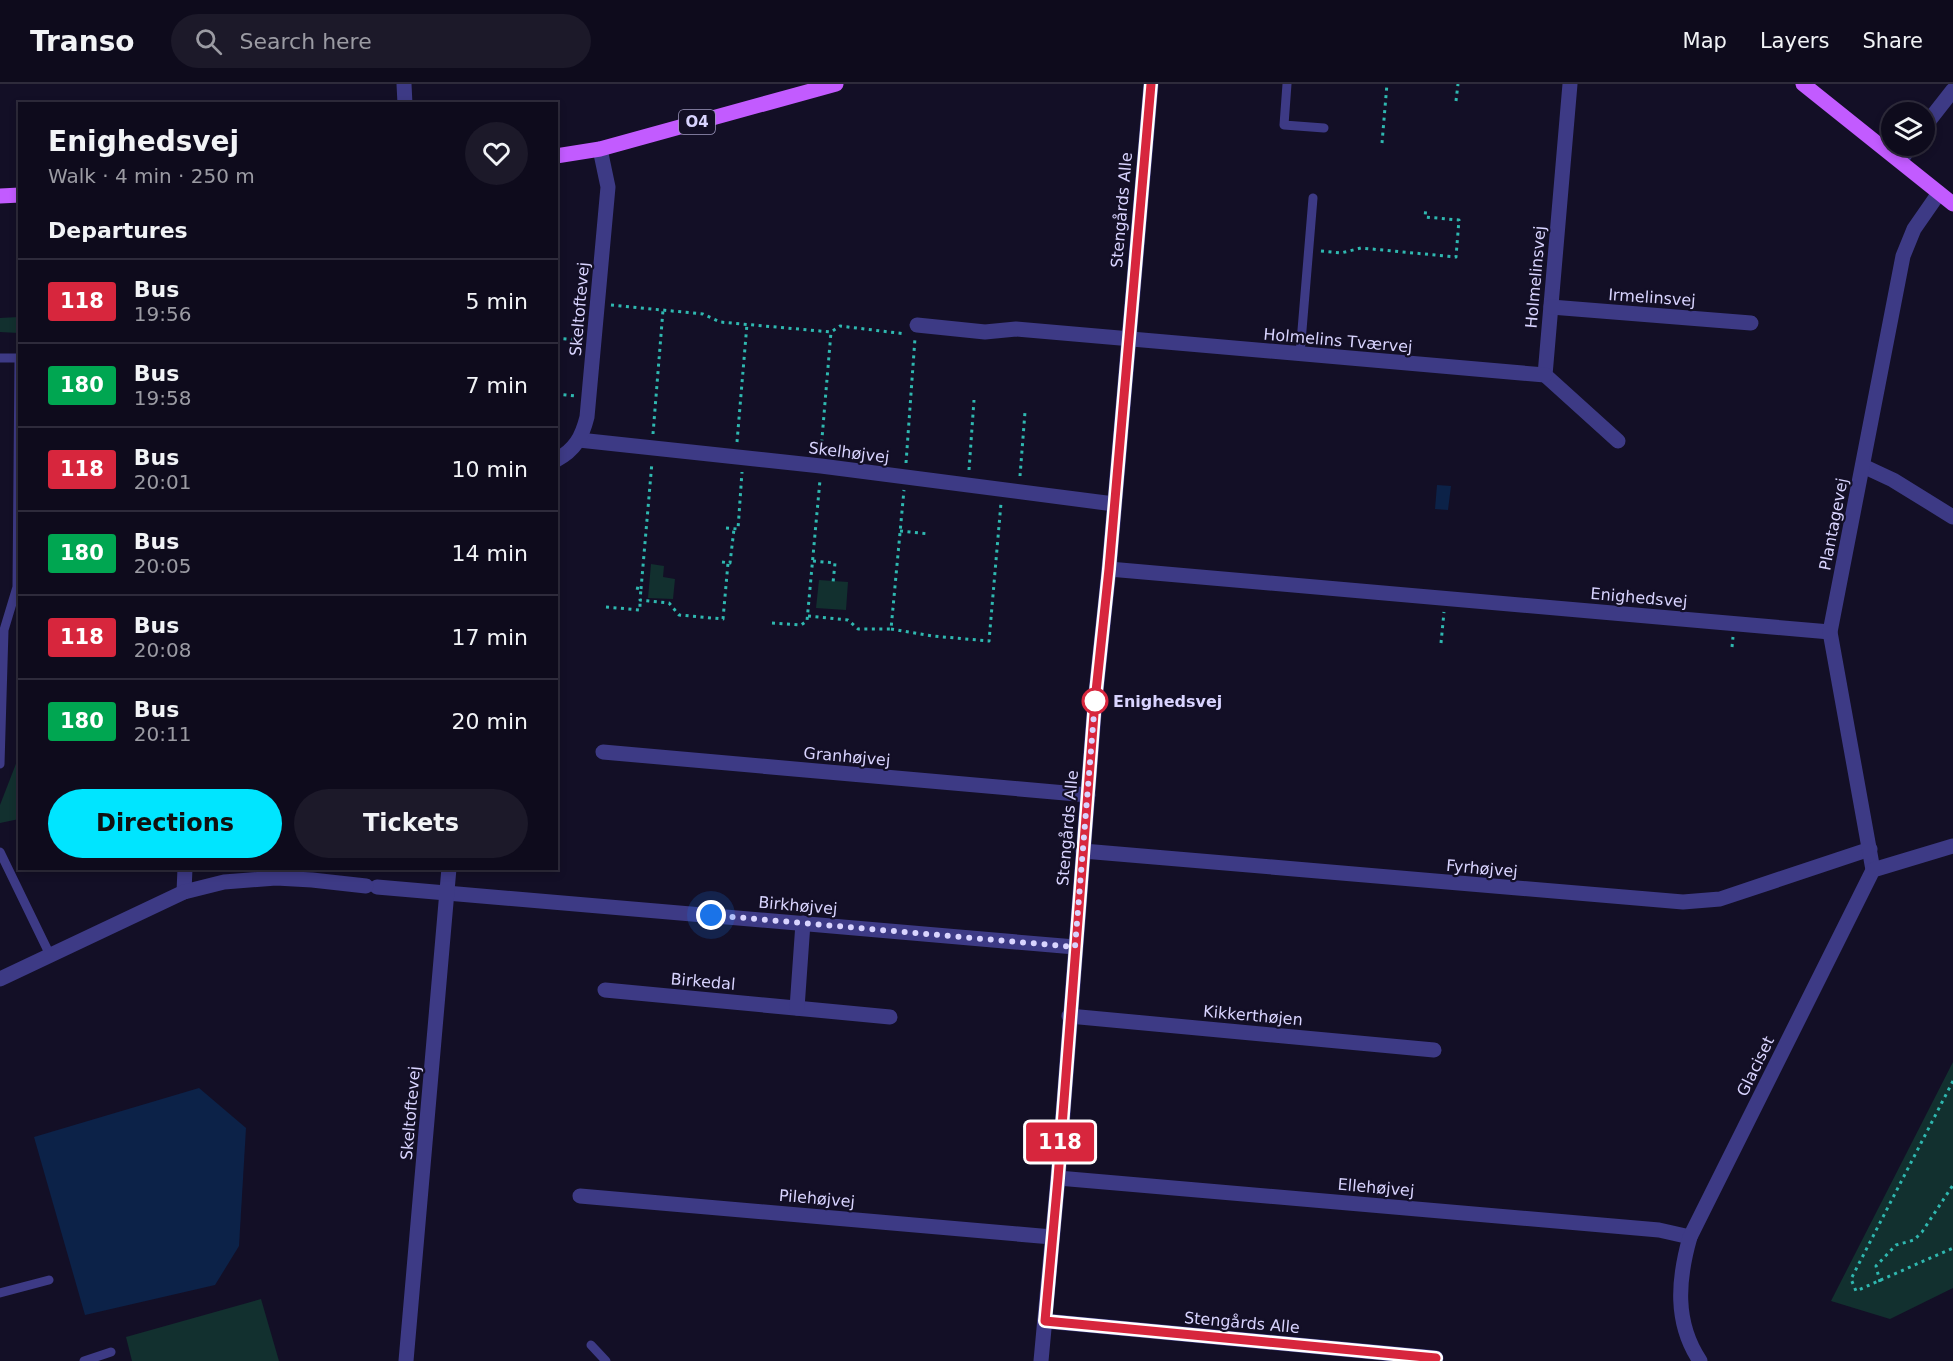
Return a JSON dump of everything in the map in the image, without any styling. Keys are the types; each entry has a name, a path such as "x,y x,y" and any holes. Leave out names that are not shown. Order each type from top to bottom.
{"main road":[{"name":"O4","path":"558,156 600,149 836,84"},
{"path":"1803,84 1953,204"},
{"path":"0,196 18,195"}],"street":[{"path":"404,84 405,102"},
{"name":"Stengårds Alle","path":"1041,1361 1058,1178 1095,701 1109,569 1151,84"},
{"name":"Holmelinsvej","path":"1545,375 1570,84"},
{"path":"1935,114 1953,90"},
{"name":"Skeltoftevej","path":"579,440 587,417 608,187 600,149"},
{"path":"1900,160 1903,156"},
{"name":"Plantagevej","path":"1873,870 1830,632 1903,256 1914,229 1939,193"},
{"name":"Irmelinsvej","path":"1551,307 1751,323"},
{"path":"917,325 985,332 1016,329 1128,340"},
{"name":"Holmelins Tværvej","path":"1128,340 1545,375"},
{"path":"1545,375 1618,441"},
{"path":"558,459 573,449 579,440"},
{"name":"Skelhøjvej","path":"579,440 820,466 1114,504"},
{"path":"1863,466 1893,480 1953,517"},
{"name":"Enighedsvej","path":"1109,569 1830,632"},
{"name":"Granhøjvej","path":"603,752 1088,795"},
{"path":"1873,870 1953,846"},
{"name":"Fyrhøjvej","path":"1083,851 1683,902 1720,898 1870,849"},
{"path":"184,892 185,870"},
{"name":"Skeltoftevej","path":"406,1361 449,870"},
{"name":"Glaciset","path":"1700,1361 1684,1325 1680,1296 1682,1266 1690,1237 1873,870"},
{"name":"Birkhøjvej","path":"0,979 184,892 224,882 250,879 312,880 1075,947"},
{"path":"797,1008 803,923"},
{"name":"Birkedal","path":"605,990 890,1017"},
{"name":"Kikkerthøjen","path":"1069,1016 1434,1050"},
{"name":"Ellehøjvej","path":"1058,1178 1659,1230 1690,1237"},
{"name":"Pilehøjvej","path":"580,1196 1052,1237"},
{"name":"Stengårds Alle","path":"1045,1321 1436,1358"}],"lane":[{"path":"1287,84 1284,124 1324,128"},
{"path":"1300,354 1313,198"},
{"path":"0,358 18,358"},
{"path":"0,764 4,630 17,587 18,472"},
{"path":"0,852 50,955"},
{"path":"0,1293 49,1280"},
{"path":"591,1345 606,1361"},
{"path":"84,1361 111,1352"}],"path":[{"path":"1382,143 1387,84"},
{"path":"1456,101 1458,84"},
{"path":"1309,250 1341,253 1361,248 1456,257 1460,220 1425,217 1426,207"},
{"path":"597,304 703,314 720,322 831,333 840,327 915,335 891,629"},
{"path":"606,607 640,610 663,310"},
{"path":"726,528 738,529 739,457 747,324"},
{"path":"772,623 801,625 807,621 831,333"},
{"path":"558,338 594,341"},
{"path":"968,485 974,400"},
{"path":"1019,492 1025,412"},
{"path":"644,488 650,488"},
{"path":"808,616 848,620 858,629 891,629 988,641 991,587 997,553 997,519 1002,490"},
{"path":"812,502 818,503"},
{"path":"896,508 902,509"},
{"path":"642,521 647,522"},
{"path":"640,600 669,603 679,615 723,619 723,596 734,529"},
{"path":"900,531 929,534"},
{"path":"809,536 815,536"},
{"path":"893,543 899,543"},
{"path":"992,553 997,553"},
{"path":"639,554 644,555"},
{"path":"813,561 835,563 833,583"},
{"path":"723,562 728,563"},
{"path":"806,569 812,569"},
{"path":"890,576 896,576"},
{"path":"636,588 641,588"},
{"path":"1441,643 1445,598"},
{"path":"804,602 809,603"},
{"path":"887,610 893,610"},
{"path":"1953,1081 1851,1279 1856,1290 1953,1248"},
{"path":"1880,1281 1876,1266 1896,1245 1914,1240 1922,1232 1953,1185"}],"green space":[{"path":"18,317 18,333 0,332 0,318"},
{"path":"651,564 664,566 663,577 675,579 673,599 648,598"},
{"path":"819,580 848,582 846,610 816,608"},
{"path":"18,759 18,819 0,823 0,805"},
{"path":"1953,1062 1953,1288 1890,1319 1831,1301"},
{"path":"261,1299 279,1361 132,1361 126,1337"}],"water":[{"path":"1437,485 1451,486 1448,510 1435,509"},
{"path":"199,1088 246,1128 239,1246 215,1285 85,1315 34,1137"}],"bus line":[{"name":"118","path":"1151,84 1109,569 1095,701 1045,1321 1436,1358"}],"place":[{"name":"Enighedsvej","path":"1095,701"}],"route":[{"path":"711,915 1075,947 1095,701"}]}
